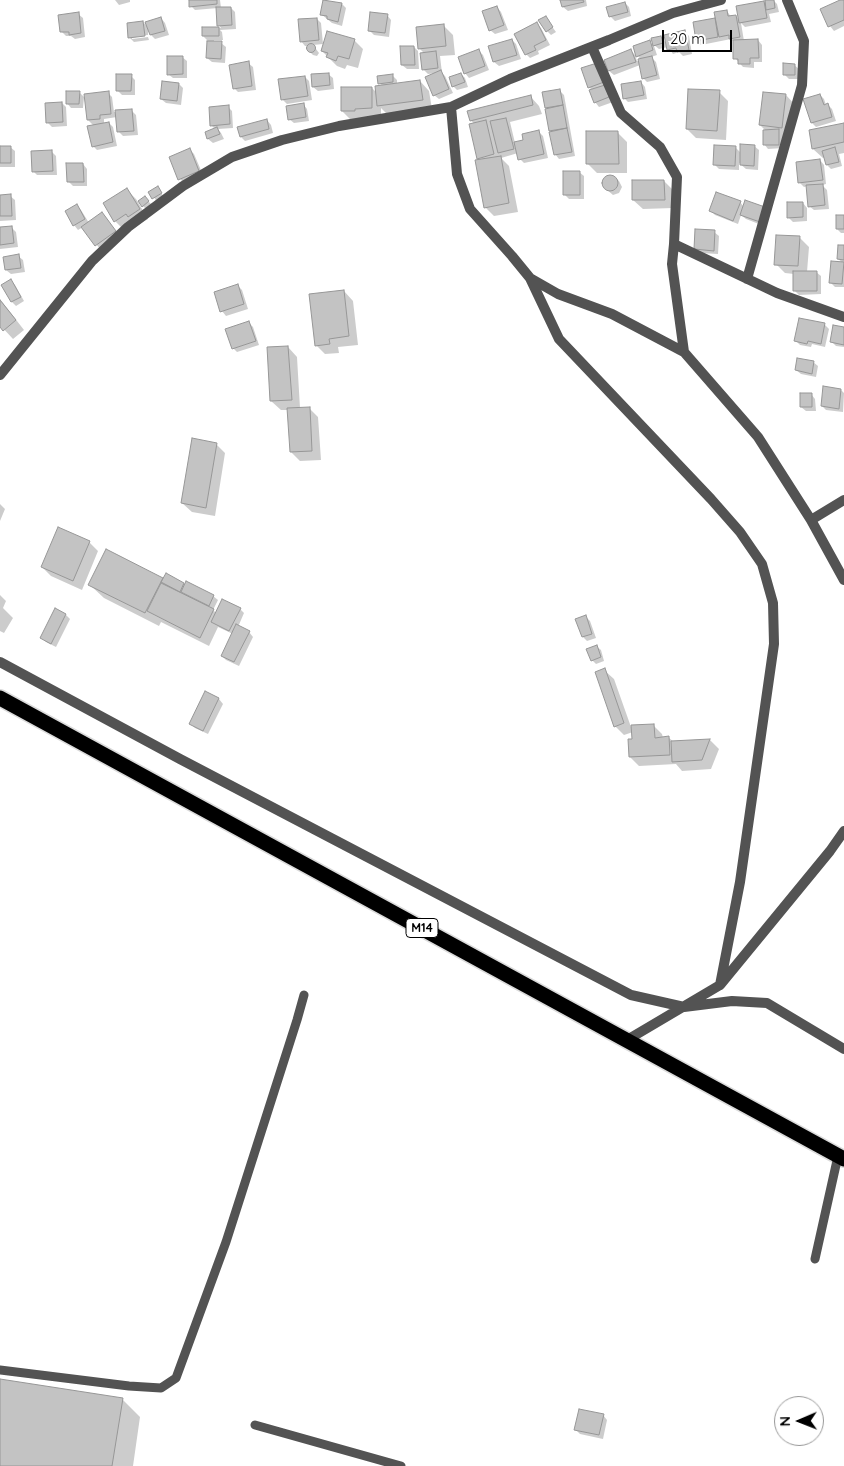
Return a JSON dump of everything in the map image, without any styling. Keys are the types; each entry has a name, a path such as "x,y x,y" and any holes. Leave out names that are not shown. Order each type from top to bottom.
{"highway":[{"name":"M14","path":"0,698 841,1157"}],"street":[{"path":"0,375 92,261 128,227 183,186 232,157 282,140 339,126 451,106 510,78 674,13 722,0"},
{"path":"747,279 802,85 804,41 787,0"},
{"path":"592,47 621,113 660,147 677,177 672,264 684,352"},
{"path":"451,106 457,174 470,209 530,278 559,339 712,499 740,532 762,564 773,603 774,644 740,882 720,985"},
{"path":"674,244 778,293 844,317"},
{"path":"530,278 558,294 612,314 684,352 758,438 811,520 844,580"},
{"path":"811,520 844,500"},
{"path":"0,662 189,764 631,995 684,1007 732,1001 766,1003 844,1049"},
{"path":"627,1040 720,985 830,852 844,831"}],"lane":[{"path":"0,1370 129,1386 161,1388 176,1378 226,1242 304,995"},
{"path":"815,1260 841,1157"},
{"path":"255,1425 401,1466"}],"building":[{"path":"189,0 217,0 217,4 189,7"},
{"path":"323,0 342,3 338,22 327,19 327,16 320,15"},
{"path":"560,0 583,0 584,2 562,7"},
{"path":"765,0 774,0 775,8 766,10"},
{"path":"844,0 844,20 828,27 820,9"},
{"path":"764,1 767,18 739,23 736,6"},
{"path":"625,2 628,12 609,17 606,7"},
{"path":"497,6 504,25 489,31 482,11"},
{"path":"216,7 231,7 232,25 217,26"},
{"path":"727,10 728,16 736,15 740,37 729,39 729,35 719,37 714,12"},
{"path":"79,12 81,33 69,35 69,32 60,32 58,15"},
{"path":"370,12 388,14 385,33 368,31"},
{"path":"546,16 553,27 546,32 538,20"},
{"path":"161,17 165,31 150,35 145,22"},
{"path":"317,18 319,40 300,42 298,19"},
{"path":"715,18 718,37 696,41 693,22"},
{"path":"143,21 145,36 128,38 127,23"},
{"path":"537,22 546,40 534,46 536,50 525,55 514,34"},
{"path":"444,24 446,46 418,49 416,27"},
{"path":"202,27 219,27 219,36 202,36"},
{"path":"685,30 689,50 677,52 676,48 667,50 664,35"},
{"path":"327,31 355,39 349,59 338,56 336,61 326,57 328,53 321,51"},
{"path":"661,36 663,43 653,46 651,38"},
{"path":"512,39 517,55 493,62 488,46"},
{"path":"758,39 759,58 750,58 750,64 738,64 738,59 733,59 733,40"},
{"path":"650,40 653,50 636,57 633,46"},
{"path":"207,41 222,41 221,59 206,58"},
{"path":"311,43 316,48 311,53 306,48"},
{"path":"400,46 414,46 415,65 401,65"},
{"path":"479,49 485,66 464,74 458,57"},
{"path":"631,49 636,62 608,71 604,60"},
{"path":"436,51 438,68 422,70 420,53"},
{"path":"167,56 183,56 183,74 167,75"},
{"path":"652,56 657,75 642,79 638,59"},
{"path":"249,61 252,86 233,89 229,65"},
{"path":"597,63 604,82 588,88 581,68"},
{"path":"783,63 795,64 795,75 783,75"},
{"path":"441,70 449,89 433,96 425,77"},
{"path":"329,73 330,85 312,87 311,74"},
{"path":"461,73 465,82 452,87 449,77"},
{"path":"116,74 132,74 131,91 116,91"},
{"path":"393,74 393,82 378,84 377,76"},
{"path":"305,76 308,96 281,100 278,79"},
{"path":"420,80 423,100 377,106 375,86"},
{"path":"162,81 179,83 177,101 160,99"},
{"path":"641,81 644,95 623,99 621,84"},
{"path":"605,85 609,97 594,103 589,90"},
{"path":"341,87 372,87 372,108 341,111"},
{"path":"560,89 563,105 545,108 542,92"},
{"path":"688,89 720,90 717,131 686,129"},
{"path":"66,91 80,91 79,104 66,104"},
{"path":"109,91 111,114 100,115 100,119 87,120 84,94"},
{"path":"763,92 786,94 782,128 759,125"},
{"path":"820,94 824,105 828,103 832,117 811,123 803,99"},
{"path":"531,95 533,105 470,121 467,111"},
{"path":"62,102 63,122 46,123 45,103"},
{"path":"304,103 306,117 288,120 286,106"},
{"path":"229,105 230,124 210,126 209,107"},
{"path":"563,105 567,128 549,131 545,109"},
{"path":"132,109 134,131 117,132 115,110"},
{"path":"506,118 514,149 498,153 490,121"},
{"path":"267,119 269,129 240,137 237,127"},
{"path":"486,120 494,154 477,159 469,124"},
{"path":"109,122 113,142 92,147 87,126"},
{"path":"844,123 844,142 812,149 809,130"},
{"path":"217,127 220,134 207,139 205,132"},
{"path":"567,128 572,152 554,155 549,132"},
{"path":"779,129 779,145 763,145 763,130"},
{"path":"539,130 544,154 518,160 514,142 523,140 522,134"},
{"path":"586,131 618,131 619,164 586,164"},
{"path":"740,144 755,145 754,166 740,165"},
{"path":"714,145 736,146 735,166 713,165"},
{"path":"0,146 11,146 11,163 0,163"},
{"path":"835,147 839,162 826,165 822,151"},
{"path":"190,148 199,171 178,180 169,157"},
{"path":"52,150 53,171 32,172 31,151"},
{"path":"501,156 509,203 484,208 475,160"},
{"path":"820,159 823,180 798,183 796,162"},
{"path":"66,163 83,163 84,182 67,182"},
{"path":"563,171 580,171 580,195 563,195"},
{"path":"607,175 613,175 618,180 616,189 607,191 602,186 602,180"},
{"path":"632,180 664,180 665,200 632,200"},
{"path":"823,184 825,205 808,207 806,185"},
{"path":"158,186 162,193 152,199 148,192"},
{"path":"127,188 140,209 128,217 126,214 114,222 103,203"},
{"path":"716,192 741,201 733,221 709,211"},
{"path":"11,194 12,216 0,216 0,195"},
{"path":"145,196 149,201 142,207 138,201"},
{"path":"745,200 765,207 760,222 740,215"},
{"path":"787,202 803,202 803,217 787,218"},
{"path":"77,204 85,219 73,226 65,211"},
{"path":"102,212 116,231 95,246 81,227"},
{"path":"836,215 844,215 844,229 836,229"},
{"path":"12,226 14,243 0,245 0,227"},
{"path":"695,229 715,230 714,251 694,249"},
{"path":"776,235 800,236 798,266 774,265"},
{"path":"838,245 844,245 844,260 837,259"},
{"path":"19,254 21,268 5,270 3,257"},
{"path":"831,261 844,262 842,284 829,283"},
{"path":"793,271 817,271 817,291 793,291"},
{"path":"11,279 21,297 11,302 1,285"},
{"path":"238,284 244,304 220,312 214,292"},
{"path":"344,290 349,336 329,339 330,344 315,346 309,294"},
{"path":"0,300 16,320 3,331 0,327"},
{"path":"799,318 825,323 821,344 808,341 807,344 794,341"},
{"path":"249,321 256,341 232,349 225,329"},
{"path":"833,325 844,327 844,345 830,342"},
{"path":"288,346 292,400 270,401 267,347"},
{"path":"797,358 814,361 812,374 795,370"},
{"path":"823,386 841,389 839,409 821,406"},
{"path":"800,393 812,393 812,407 800,407"},
{"path":"310,407 312,451 290,452 287,408"},
{"path":"192,438 217,443 206,508 181,503"},
{"path":"58,527 90,541 73,581 41,567"},
{"path":"106,549 163,578 145,613 88,585"},
{"path":"166,573 184,583 180,592 161,582"},
{"path":"186,581 214,595 209,606 181,592"},
{"path":"161,583 214,609 200,638 147,611"},
{"path":"222,599 241,608 229,631 211,622"},
{"path":"55,608 66,614 51,644 40,638"},
{"path":"586,615 592,634 582,637 575,619"},
{"path":"236,624 250,631 234,662 221,656"},
{"path":"597,645 601,657 591,661 586,649"},
{"path":"605,668 624,723 614,727 595,672"},
{"path":"205,691 219,698 203,731 189,724"},
{"path":"654,724 655,738 669,736 670,755 629,757 628,739 632,739 631,725"},
{"path":"710,739 702,760 672,762 671,741"},
{"path":"0,1379 123,1398 112,1466 0,1466"},
{"path":"579,1409 604,1414 599,1435 574,1430"}]}
